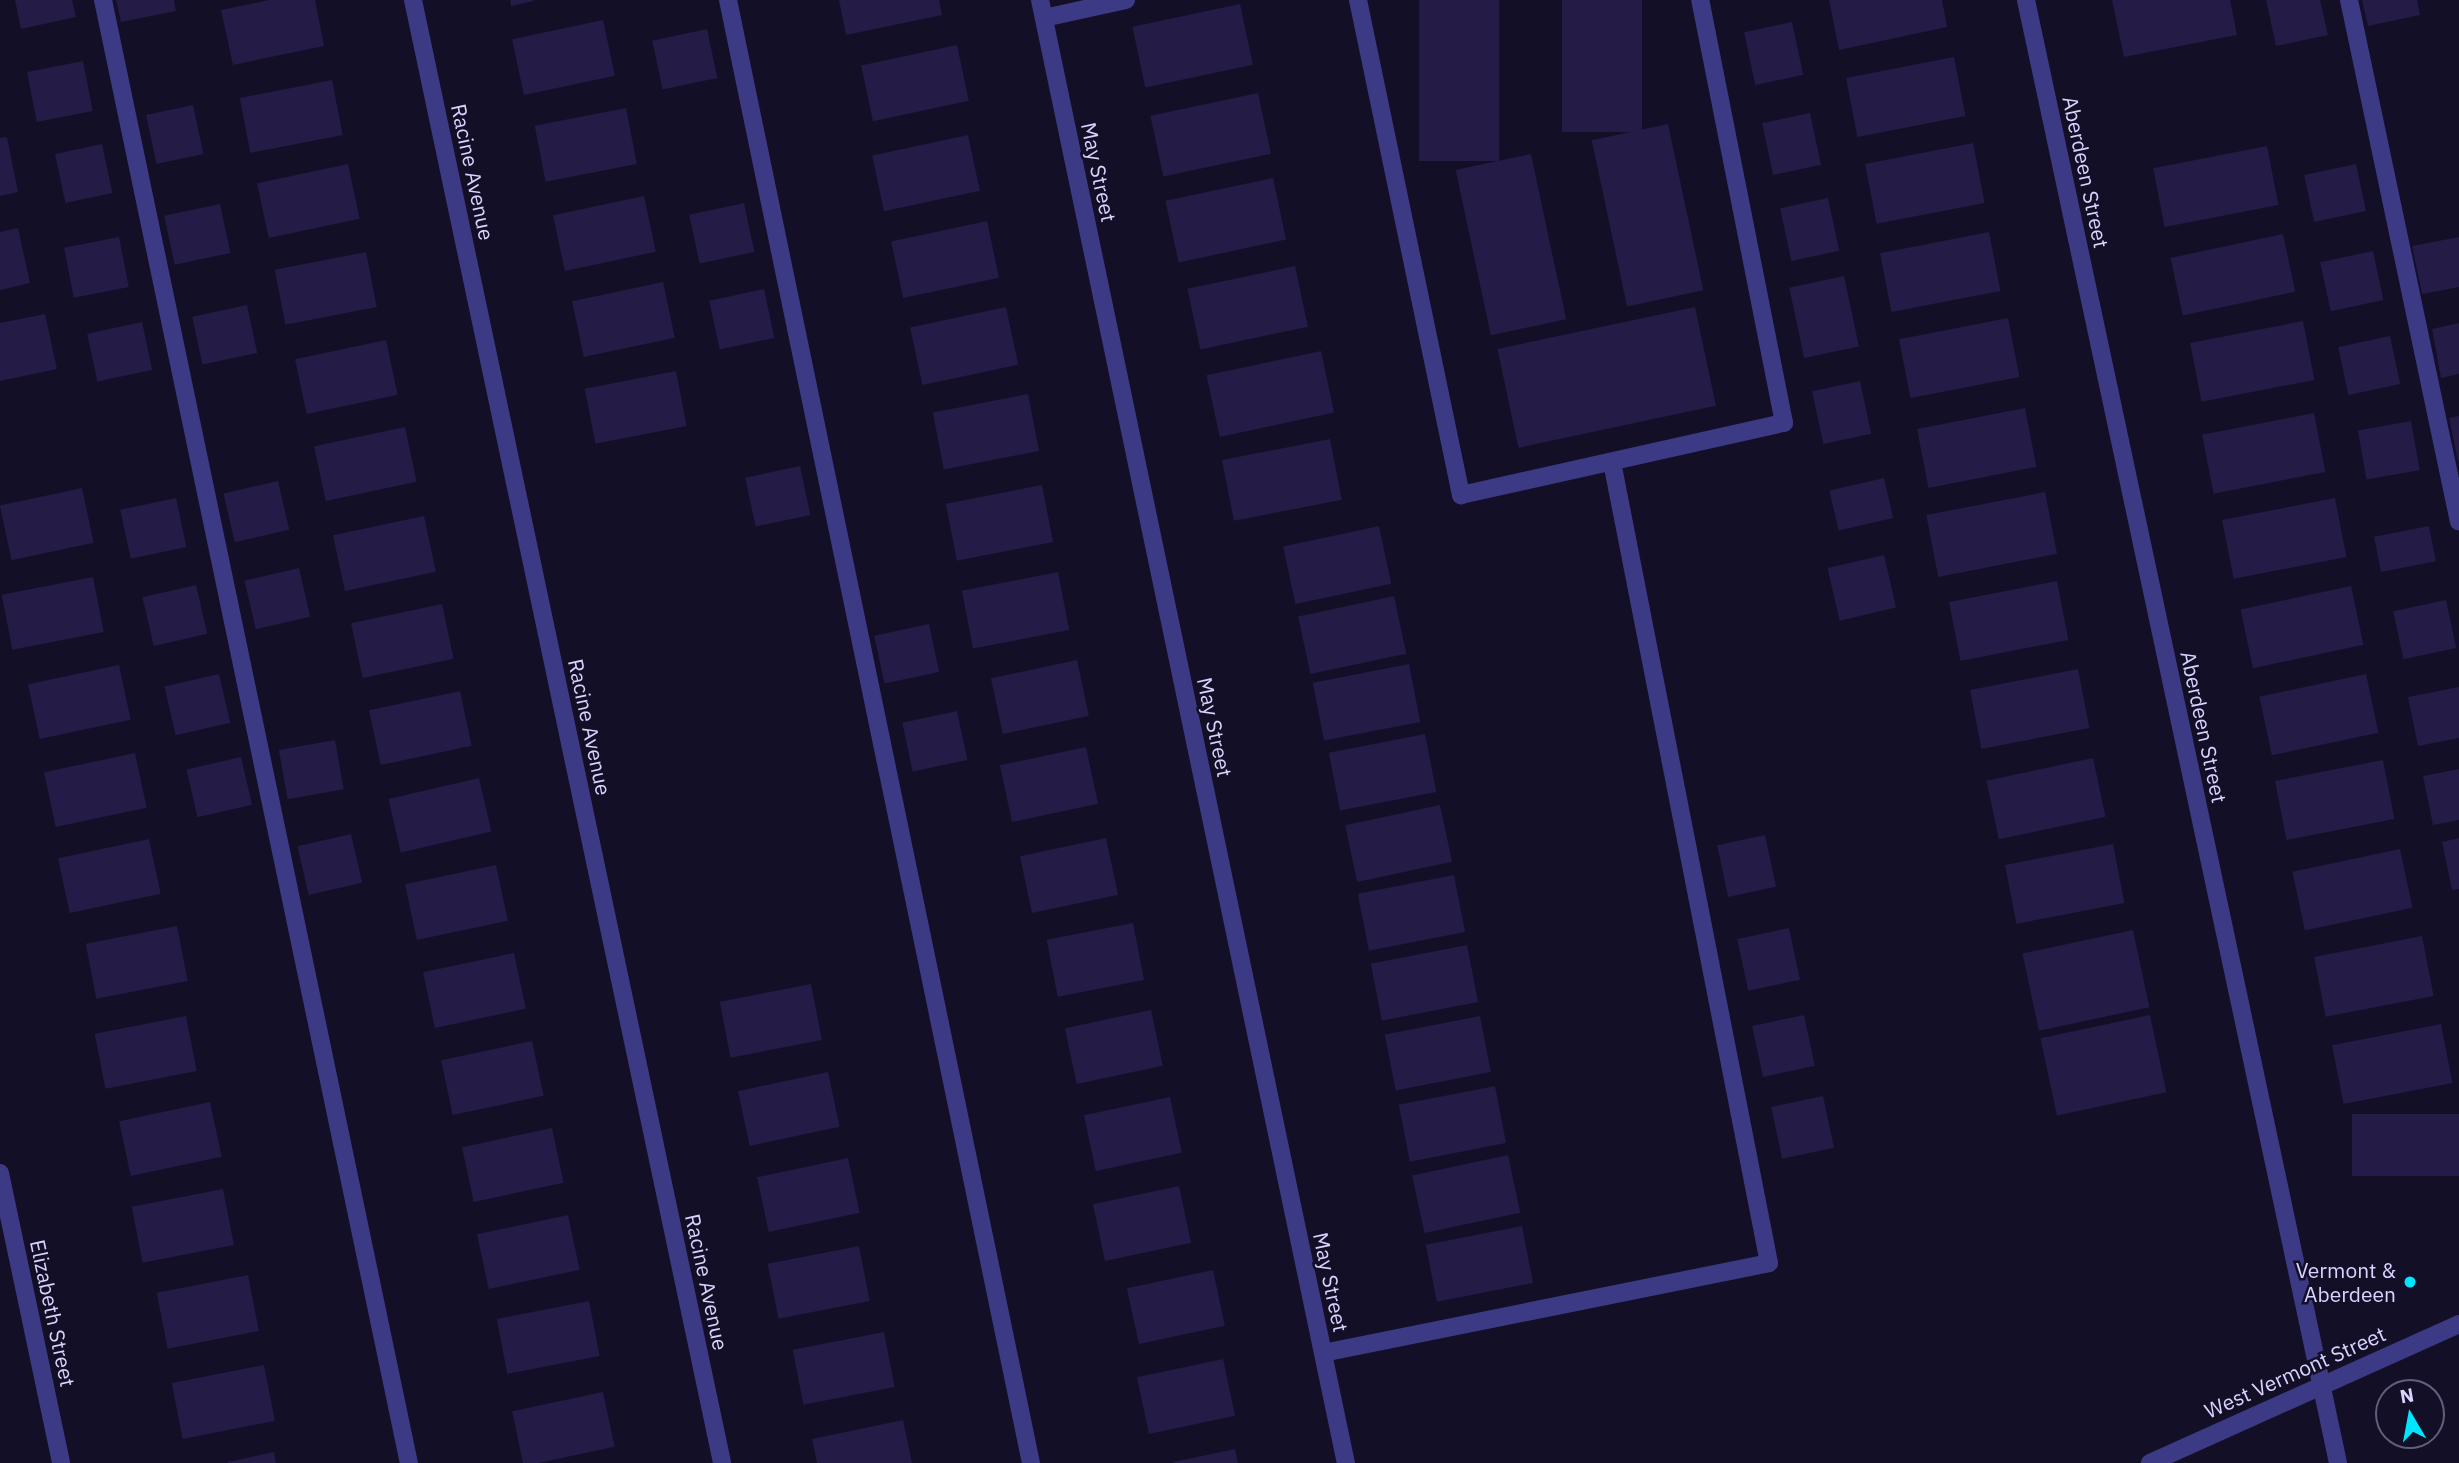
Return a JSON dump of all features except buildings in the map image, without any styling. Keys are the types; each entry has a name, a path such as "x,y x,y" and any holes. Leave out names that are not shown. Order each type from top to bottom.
{"street":[{"path":"103,0 409,1463"},
{"name":"Racine Avenue","path":"413,0 722,1463"},
{"path":"729,0 1031,1463"},
{"path":"1042,9 1126,0"},
{"path":"1358,0 1461,495 1784,423 1700,0"},
{"name":"Aberdeen Street","path":"2026,0 2338,1463"},
{"path":"2349,0 2459,522"},
{"name":"May Street","path":"1042,9 1346,1463"},
{"path":"1323,1353 1769,1263 1612,462"},
{"name":"Elizabeth Street","path":"0,1172 61,1463"},
{"name":"West Vermont Street","path":"2150,1463 2322,1383 2459,1324"}],"place":[{"name":"Vermont & Aberdeen","path":"2410,1282"}]}
